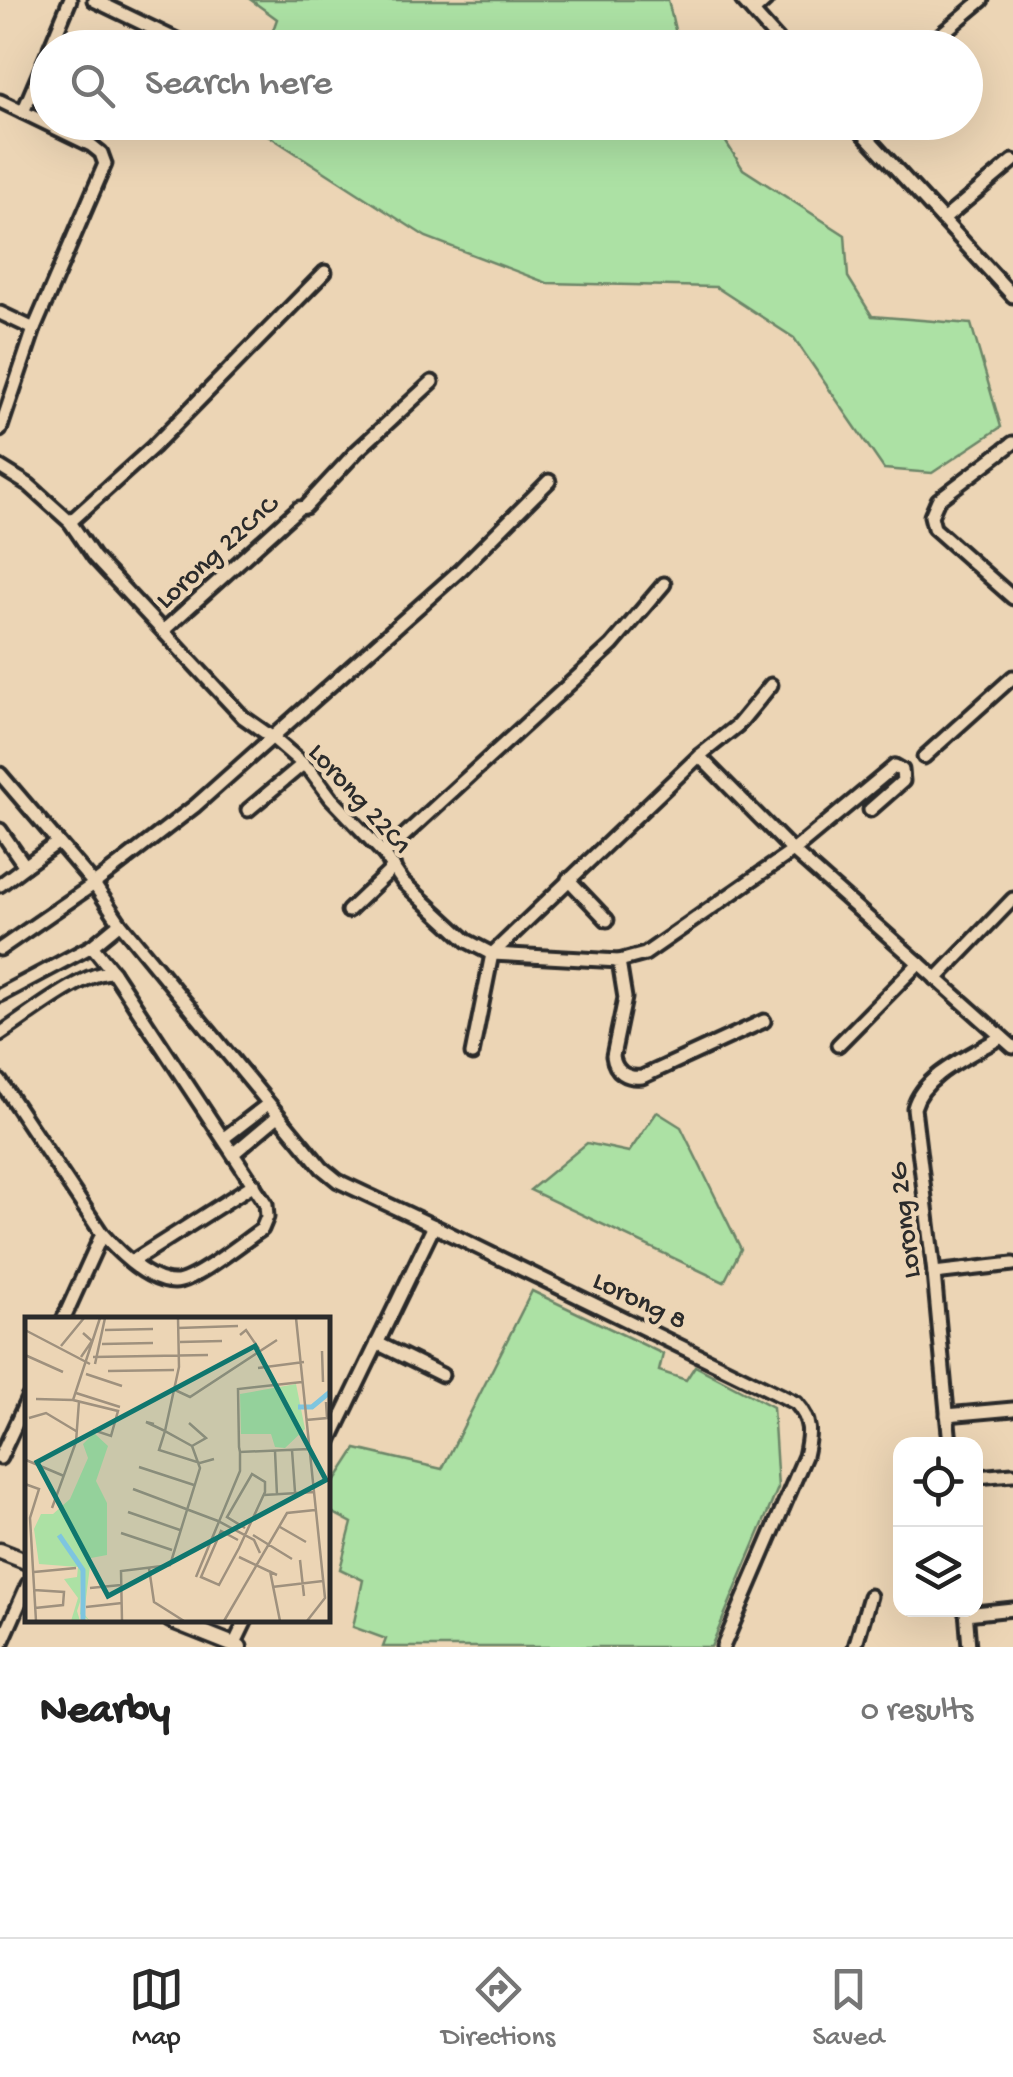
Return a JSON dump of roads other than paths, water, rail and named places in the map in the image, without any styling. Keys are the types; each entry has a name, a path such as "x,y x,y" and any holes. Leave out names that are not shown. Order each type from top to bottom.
{"street":[{"path":"57,30 70,0"},
{"path":"94,0 156,30"},
{"path":"742,0 769,30"},
{"path":"753,12 766,0"},
{"path":"946,30 982,0"},
{"path":"23,112 30,95"},
{"path":"0,101 30,115"},
{"path":"0,430 34,329 104,164 101,153 81,140"},
{"path":"870,140 1013,296"},
{"path":"943,220 1013,161"},
{"path":"70,522 153,447 326,272"},
{"path":"0,313 34,329"},
{"name":"Lorong 22C1C","path":"164,630 304,507 357,451 432,382"},
{"path":"1013,442 938,500 931,516 934,528 1013,598"},
{"name":"Lorong 22C1","path":"0,467 29,485 70,522 94,557 243,716 302,764 384,854 402,882 467,941 492,954"},
{"path":"0,949 176,822 460,570 550,481"},
{"path":"384,854 612,645 664,584"},
{"path":"924,757 1013,678"},
{"path":"472,1054 492,954 699,756 738,725 771,686"},
{"path":"699,756 793,851 1013,1046"},
{"path":"248,810 302,764"},
{"path":"492,954 620,961 645,954 793,851 895,766 902,770 902,782 870,810"},
{"path":"0,774 94,884 120,923 268,1104 338,1182 434,1226 330,1436"},
{"path":"1,835 25,866"},
{"path":"0,885 57,843"},
{"path":"348,911 394,867"},
{"path":"568,879 607,920"},
{"path":"936,979 1013,899"},
{"path":"0,995 92,946 120,923"},
{"path":"0,1081 102,1234 133,1262 167,1281 184,1280 262,1229 267,1218 266,1204 254,1184 92,946"},
{"path":"620,961 625,998 614,1064 632,1078 764,1021"},
{"path":"838,1044 918,963"},
{"path":"0,1034 83,981 102,972 113,972"},
{"name":"Lorong 2G","path":"949,1437 914,1108 918,1093 929,1082 1001,1037"},
{"path":"224,1138 268,1104"},
{"path":"234,1153 278,1116"},
{"path":"133,1262 254,1184"},
{"name":"Lorong 8","path":"434,1226 796,1403 806,1415 811,1432 805,1456 723,1647"},
{"path":"64,1316 102,1234"},
{"path":"934,1273 1013,1264"},
{"path":"378,1343 442,1375"},
{"path":"947,1415 1013,1409"},
{"path":"0,1458 22,1425"},
{"path":"983,1476 1013,1474"},
{"path":"0,1550 25,1561"},
{"path":"0,1647 25,1591"},
{"path":"856,1647 870,1596"},
{"path":"983,1611 1013,1609"},
{"path":"966,1617 968,1647"},
{"path":"176,1622 237,1646 245,1622"}]}
